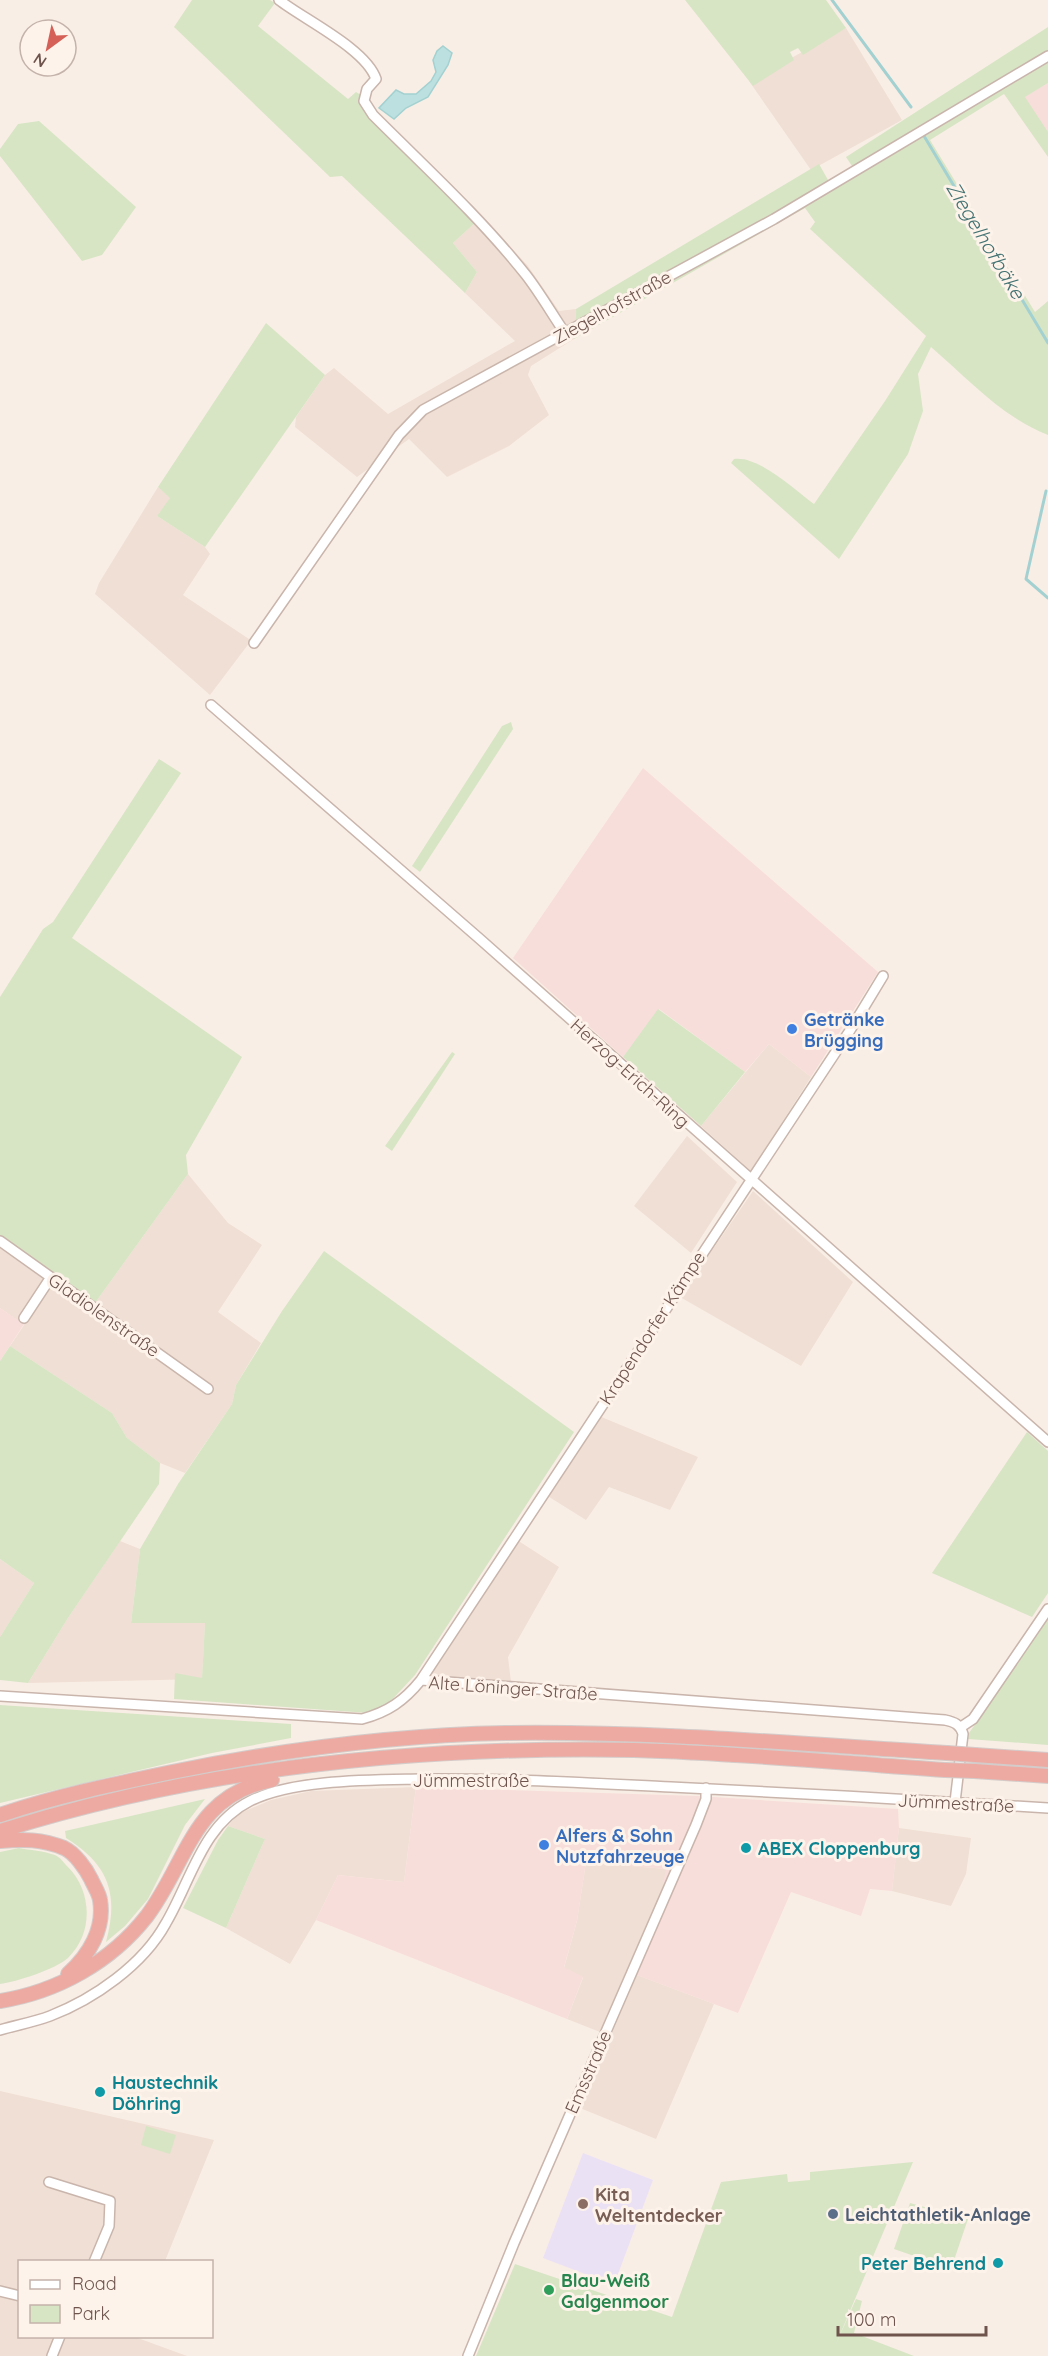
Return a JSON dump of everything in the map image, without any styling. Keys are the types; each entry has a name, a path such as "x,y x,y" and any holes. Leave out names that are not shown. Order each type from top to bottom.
{"highway":[{"path":"0,1815 113,1784 218,1763 308,1749 411,1738 503,1733 605,1733 723,1738 1048,1760"},
{"path":"0,1831 120,1799 305,1767 399,1757 510,1751 634,1750 722,1754 1048,1776"},
{"path":"0,2001 16,1999 55,1985 99,1963 123,1943 156,1901 189,1842 208,1814 234,1792 260,1782 305,1773 390,1764 399,1757"},
{"path":"0,1805 19,1808"},
{"path":"0,1841 30,1838 66,1849 86,1870 100,1899 101,1922 94,1943 77,1965 55,1985"}],"street":[{"path":"279,0 316,23 372,67 376,79 367,89 364,101 373,115 473,214 498,242 528,277 565,333"},
{"name":"Ziegelhofstraße","path":"254,643 399,435 423,410 774,219 1048,56"},
{"name":"Herzog-Erich-Ring","path":"211,705 472,932 1048,1442"},
{"name":"Krapendorfer Kämpe","path":"421,1680 849,1032 883,976"},
{"name":"Gladiolenstraße","path":"0,1241 208,1389"},
{"path":"24,1318 51,1277"},
{"path":"955,1802 963,1734 961,1727 974,1719 1048,1609"},
{"name":"Alte Löninger Straße","path":"0,1696 362,1719 381,1714 396,1706 421,1680 945,1720 955,1722 961,1727"},
{"name":"Jümmestraße","path":"0,2030 50,2016 110,1984 136,1961 165,1926 212,1832 237,1809 258,1797 307,1786 413,1779 492,1778 1048,1808"},
{"name":"Emsstraße","path":"468,2356 514,2243 696,1825 706,1799 706,1788"},
{"path":"48,2182 110,2201 110,2226 95,2260"},
{"path":"0,2291 18,2296"},
{"path":"52,2356 60,2338"}],"shaded area":[{"path":"846,28 902,120 811,170 749,81"},
{"path":"1048,83 1048,137 1024,97"},
{"path":"484,218 528,266 559,311 576,309 574,339 531,366 528,375 549,415 509,446 447,477 409,439 357,477 295,427 296,417 325,375 334,368 388,414 515,341 465,293 477,272 453,243 476,222"},
{"path":"158,487 171,498 157,516 205,547 210,554 183,595 249,639 250,642 210,695 95,594 99,583"},
{"path":"643,768 878,972 811,1077 769,1044 745,1072 659,1009 623,1057 513,958"},
{"path":"769,1044 811,1077 751,1171 701,1126"},
{"path":"687,1136 737,1182 691,1253 634,1206"},
{"path":"188,1174 228,1223 262,1245 218,1312 261,1343 236,1385 232,1404 185,1473 160,1463 127,1438 112,1413 10,1346 24,1325 0,1308 0,1246 47,1278 49,1270 95,1303"},
{"path":"753,1191 853,1282 801,1366 680,1297"},
{"path":"0,1308 24,1324 0,1361"},
{"path":"599,1416 698,1457 670,1510 609,1487 586,1520 546,1495"},
{"path":"517,1540 559,1567 508,1657 511,1682 428,1677"},
{"path":"120,1541 140,1549 131,1623 205,1623 202,1679 28,1683 68,1618"},
{"path":"0,1559 34,1583 0,1637"},
{"path":"416,1787 404,1882 338,1875 316,1920 290,1964 226,1928 265,1839 228,1826 238,1814 271,1800 311,1791"},
{"path":"416,1787 698,1796 898,1809 899,1828 892,1891 870,1889 861,1916 791,1892 738,2013 634,1974 672,1885 663,1883 666,1869 586,1862 577,1921 564,1967 583,1977 567,2019 316,1920 338,1875 404,1882"},
{"path":"899,1828 971,1838 966,1874 951,1906 892,1891"},
{"path":"586,1862 666,1869 673,1886 634,1974 626,1971 600,2032 567,2019 583,1978 564,1968 577,1921"},
{"path":"637,1975 714,2004 656,2139 580,2108"},
{"path":"0,2091 214,2140 165,2260 18,2260 18,2338 138,2338 187,2356 0,2356"},
{"path":"583,2153 653,2180 614,2285 543,2258"}],"green space":[{"path":"192,0 270,0 275,3 258,26 348,99 356,92 361,95 363,109 476,222 453,243 477,272 465,293 342,176 330,177 174,27"},
{"path":"685,0 826,0 846,28 803,55 798,48 790,52 794,60 753,86"},
{"path":"1048,27 1048,83 1025,97 1048,132 1048,157 1004,94 930,140 1035,312 1048,301 1048,435 1032,428 1001,408 931,347 918,374 923,411 908,454 839,559 731,463 734,459 754,462 776,475 814,504 885,401 926,336 810,229 815,222 805,208 574,339 576,309 819,164 832,187 856,172 846,157"},
{"path":"39,121 136,207 102,255 82,261 0,156 0,149 18,124"},
{"path":"266,323 325,375 205,547 157,516 170,498 158,487"},
{"path":"511,722 513,729 420,872 412,866 502,726"},
{"path":"159,759 181,773 72,938 242,1057 186,1155 188,1174 95,1303 0,1235 0,997 43,929 53,922"},
{"path":"658,1009 745,1072 701,1126 623,1057"},
{"path":"452,1052 455,1054 392,1151 385,1146"},
{"path":"324,1251 574,1432 415,1675 388,1704 368,1713 174,1699 175,1673 202,1678 205,1623 131,1623 140,1549 178,1484 232,1404 236,1385 282,1311"},
{"path":"10,1346 112,1413 127,1438 160,1463 159,1484 68,1618 28,1683 0,1680 0,1637 34,1583 0,1559 0,1361"},
{"path":"1027,1432 1048,1451 1048,1593 1032,1617 932,1573"},
{"path":"1048,1618 1048,1745 968,1739 969,1733"},
{"path":"0,1705 291,1724 291,1738 212,1753 0,1803"},
{"path":"205,1799 185,1825 148,1899 125,1926 106,1942 111,1909 107,1882 92,1859 66,1838 65,1831"},
{"path":"228,1826 265,1839 226,1928 183,1908 218,1840"},
{"path":"19,1848 55,1855 68,1867 82,1888 87,1912 86,1925 76,1948 68,1958 36,1974 0,1984 0,1852"},
{"path":"146,2126 176,2135 170,2154 141,2145"},
{"path":"913,2162 836,2344 856,2299 862,2301 854,2333 914,2356 476,2356 515,2264 672,2317 721,2182 787,2174 788,2182 810,2180 810,2172"},
{"path":"910,2203 968,2219 951,2269 894,2249"}],"water":[{"path":"443,46 452,53 448,65 428,97 406,108 394,119 379,108 396,90 404,94 416,94 431,81 436,72 433,60 437,51"}],"waterway":[{"name":"Ziegelhofbäke","path":"832,0 911,107"},
{"name":"Ziegelhofbäke","path":"924,136 1048,343"},
{"name":"Ziegelhofbäke","path":"1046,491 1026,579 1048,598"}],"place":[{"name":"Getränke Brügging","path":"792,1029"},
{"name":"Alfers & Sohn Nutzfahrzeuge","path":"544,1845"},
{"name":"ABEX Cloppenburg","path":"746,1848"},
{"name":"Haustechnik Döhring","path":"100,2092"},
{"name":"Kita Weltentdecker","path":"583,2204"},
{"name":"Leichtathletik-Anlage","path":"833,2214"},
{"name":"Peter Behrend","path":"998,2263"},
{"name":"Blau-Weiß Galgenmoor","path":"549,2290"}]}
